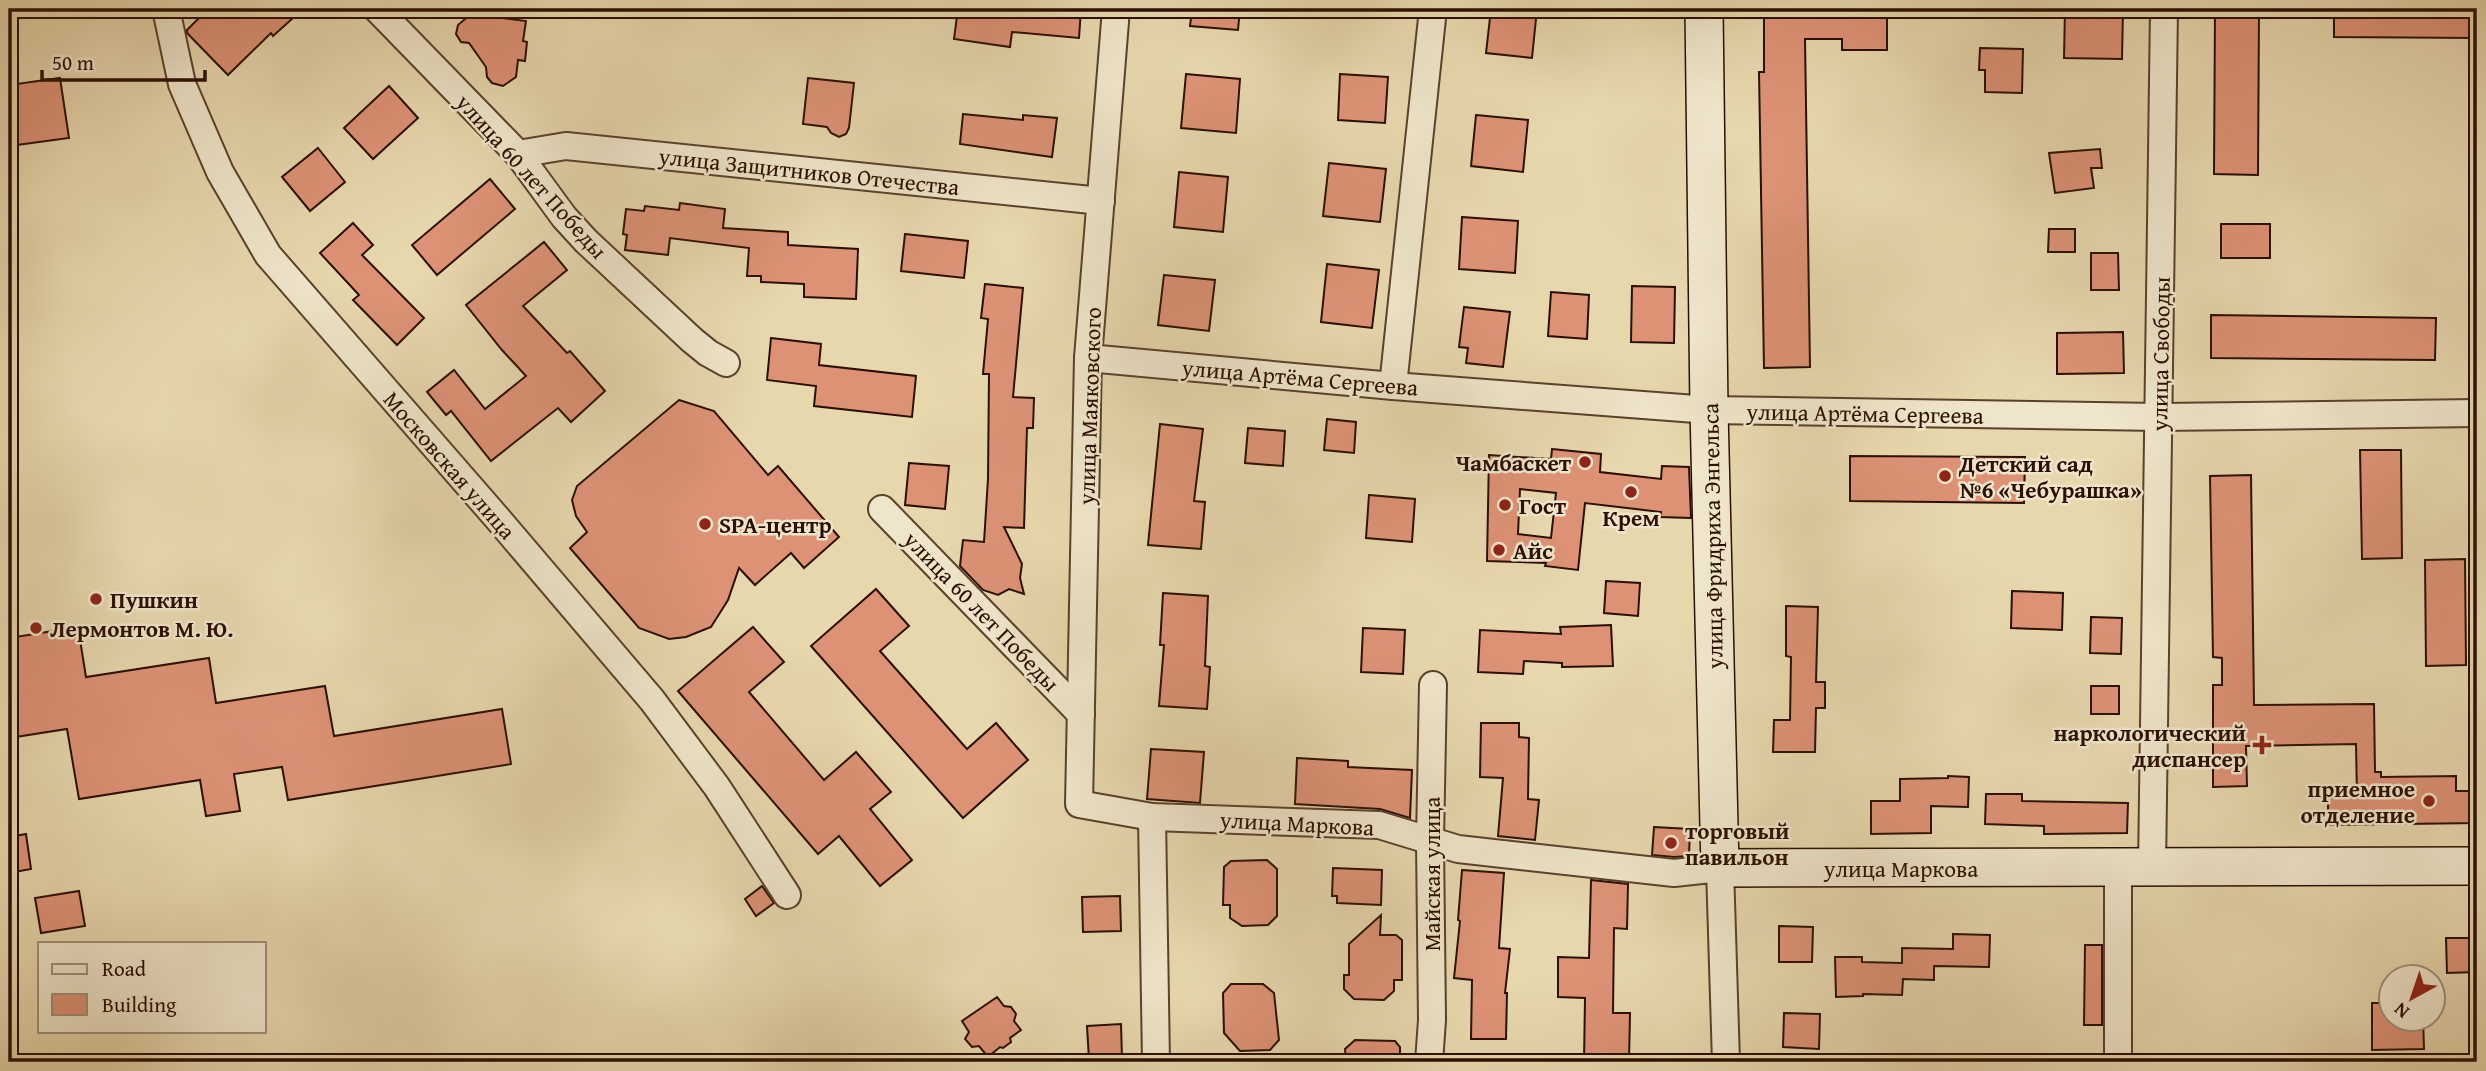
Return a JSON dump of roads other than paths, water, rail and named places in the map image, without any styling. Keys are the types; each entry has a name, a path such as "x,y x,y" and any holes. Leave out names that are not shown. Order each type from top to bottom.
{"street":[{"name":"Московская улица","path":"166,9 182,84 219,172 268,255 652,700 717,787 787,895"},
{"name":"улица 60 лет Победы","path":"377,9 518,154 564,218 586,241 692,340 726,363"},
{"name":"улица Маяковского","path":"1079,804 1088,358 1116,9"},
{"path":"1393,386 1433,9"},
{"name":"улица Фридриха Энгельса","path":"1704,9 1709,410 1726,1062"},
{"name":"улица Свободы","path":"2118,1062 2135,868 2160,417 2164,9"},
{"name":"улица Защитников Отечества","path":"518,154 566,146 1101,201"},
{"name":"улица Артёма Сергеева","path":"1088,358 1393,386 1709,410 2160,417 2477,413"},
{"name":"улица 60 лет Победы","path":"882,509 1081,714"},
{"name":"Майская улица","path":"1429,1062 1432,1020 1430,841 1433,685"},
{"name":"улица Маркова","path":"1079,804 1152,817 1379,825 1458,849 1674,873 1720,868 2477,866"},
{"path":"1152,817 1156,1062"}],"place":[{"name":"Чамбаскет","path":"1585,462"},
{"name":"Детский сад №6 «Чебурашка»","path":"1945,476"},
{"name":"Крем","path":"1631,492"},
{"name":"Гост","path":"1505,505"},
{"name":"SPA-центр","path":"705,524"},
{"name":"Айс","path":"1499,550"},
{"name":"Пушкин","path":"96,599"},
{"name":"Лермонтов М. Ю.","path":"36,628"},
{"name":"наркологический диспансер","path":"2262,745"},
{"name":"приемное отделение","path":"2429,801"},
{"name":"торговый павильон","path":"1671,843"}]}
